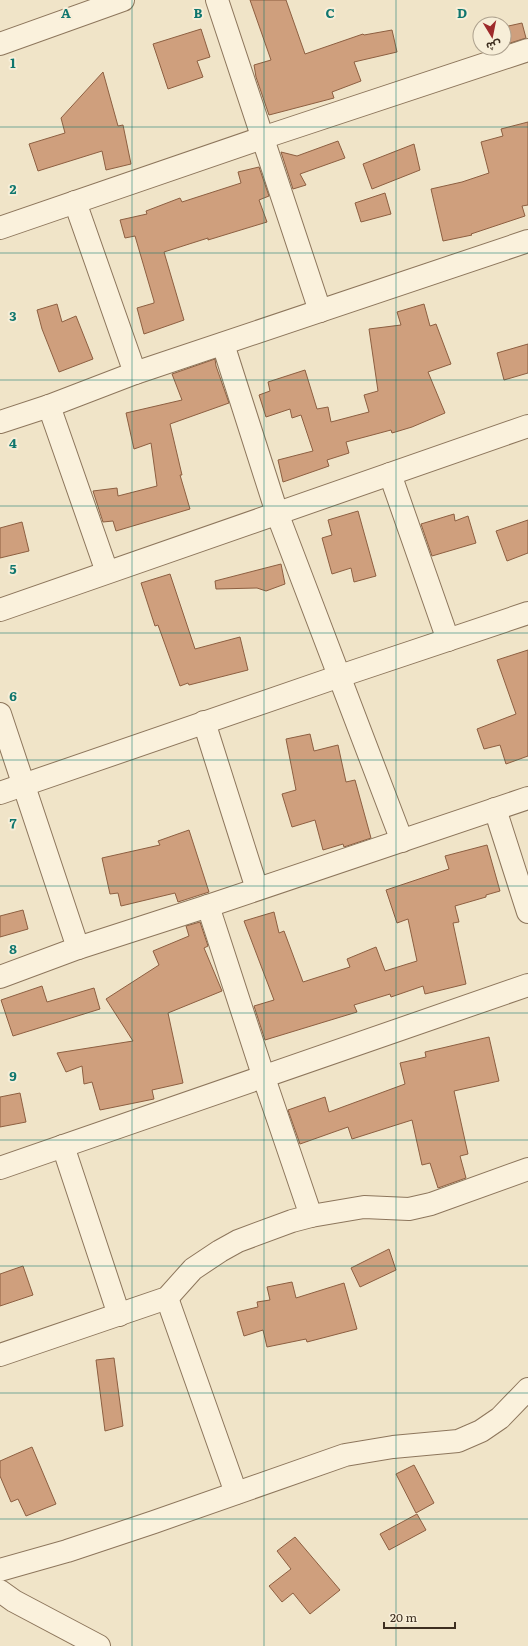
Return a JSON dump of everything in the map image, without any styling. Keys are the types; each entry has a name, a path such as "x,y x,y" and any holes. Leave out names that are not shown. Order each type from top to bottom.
{"street":[{"path":"0,44 123,0"},
{"path":"217,0 320,311"},
{"path":"0,228 262,138 528,50"},
{"path":"75,202 135,373"},
{"path":"0,422 48,406 135,373 528,241"},
{"path":"224,344 277,513 402,841"},
{"path":"48,406 107,572"},
{"path":"0,610 528,426"},
{"path":"390,474 448,640"},
{"path":"0,793 204,722 528,613"},
{"path":"0,714 78,948"},
{"path":"204,722 257,889"},
{"path":"0,976 78,948 208,906 528,798"},
{"path":"495,809 528,912"},
{"path":"208,906 311,1216"},
{"path":"0,1168 264,1078 528,985"},
{"path":"63,1146 119,1315"},
{"path":"0,1355 167,1298 193,1269 220,1251 238,1241 292,1221 311,1216 364,1207 409,1209 431,1204 528,1169"},
{"path":"167,1298 236,1493"},
{"path":"0,1570 96,1541 345,1455 393,1447 458,1440 481,1431 500,1418 528,1389"},
{"path":"0,1591 14,1601 99,1646"}],"building":[{"path":"250,0 286,0 305,54 363,34 392,30 397,52 354,62 361,81 332,92 334,98 269,115 256,77 254,65 271,60"},
{"path":"522,23 526,38 512,42 512,25"},
{"path":"201,29 210,57 197,61 203,77 168,89 153,44"},
{"path":"103,72 118,126 123,125 131,164 106,170 102,151 38,171 29,144 65,133 61,118"},
{"path":"528,122 528,205 522,206 525,216 471,234 472,235 443,241 431,189 462,182 489,173 481,142 503,136 501,129"},
{"path":"338,141 345,158 300,174 306,185 293,189 281,152 297,156"},
{"path":"414,144 420,170 372,189 363,164"},
{"path":"259,167 269,196 259,200 267,222 164,252 184,320 144,334 137,308 154,303 154,301 135,236 125,238 120,220 147,214 146,211 180,198 182,202 241,183 238,172"},
{"path":"385,193 391,214 361,222 355,203"},
{"path":"57,304 62,322 76,316 93,359 59,372 42,329 37,310"},
{"path":"424,304 430,326 436,324 451,364 428,372 445,413 412,427 392,433 391,430 346,442 349,453 327,460 329,466 283,482 278,460 313,451 301,415 292,418 290,409 266,417 259,395 270,391 268,382 305,370 317,409 328,407 331,422 369,412 364,395 378,391 369,329 401,325 397,312"},
{"path":"528,344 528,373 504,380 497,353"},
{"path":"215,359 229,403 170,424 182,475 180,475 190,509 116,531 113,521 103,522 93,491 117,488 118,496 157,486 151,443 134,449 126,413 182,400 172,374"},
{"path":"358,511 376,576 354,582 351,568 332,574 322,538 332,535 328,520"},
{"path":"454,514 455,521 468,516 476,543 432,556 421,524"},
{"path":"528,520 528,553 507,561 496,531"},
{"path":"22,522 29,551 0,558 0,528"},
{"path":"281,564 285,584 266,591 257,588 216,589 215,581"},
{"path":"170,574 195,649 240,637 248,670 180,686 158,625 155,626 141,583"},
{"path":"528,650 528,756 506,764 500,745 484,749 477,729 516,714 497,660"},
{"path":"310,734 314,751 338,745 346,782 355,780 371,838 344,847 343,844 323,850 315,820 292,827 282,794 296,790 286,739"},
{"path":"189,830 209,892 178,902 175,893 121,906 118,893 110,894 102,858 160,845 158,841"},
{"path":"487,845 500,891 486,895 486,897 455,906 459,922 453,923 466,984 425,994 423,986 391,997 390,994 354,1005 357,1012 265,1040 254,1006 274,1000 244,921 274,912 279,933 284,931 303,982 350,967 347,959 376,947 385,971 417,961 408,919 397,923 386,890 449,869 445,856"},
{"path":"23,910 28,929 0,937 0,916"},
{"path":"200,922 208,946 204,948 222,991 168,1013 183,1083 152,1090 154,1099 100,1110 92,1082 84,1084 82,1066 66,1072 57,1053 133,1041 106,999 159,965 153,951 189,936 186,926"},
{"path":"42,986 47,1002 94,988 100,1009 13,1036 1,1000"},
{"path":"489,1037 499,1081 454,1091 468,1154 460,1156 466,1178 438,1188 430,1163 422,1165 412,1120 352,1139 348,1127 300,1144 288,1110 325,1097 329,1112 405,1084 400,1063 426,1057 425,1052"},
{"path":"20,1093 26,1122 0,1127 0,1097"},
{"path":"389,1249 396,1270 360,1287 351,1268"},
{"path":"23,1266 33,1295 0,1306 0,1274"},
{"path":"292,1282 296,1298 344,1283 357,1329 307,1342 306,1339 267,1347 263,1330 244,1336 237,1312 258,1307 257,1302 270,1300 267,1287"},
{"path":"114,1358 123,1426 105,1431 96,1360"},
{"path":"32,1447 56,1504 26,1516 18,1499 11,1502 0,1476 0,1461"},
{"path":"414,1465 434,1503 416,1513 396,1474"},
{"path":"417,1514 426,1530 389,1550 380,1534"},
{"path":"295,1537 340,1590 310,1614 293,1593 282,1602 269,1586 291,1569 277,1551"}]}
